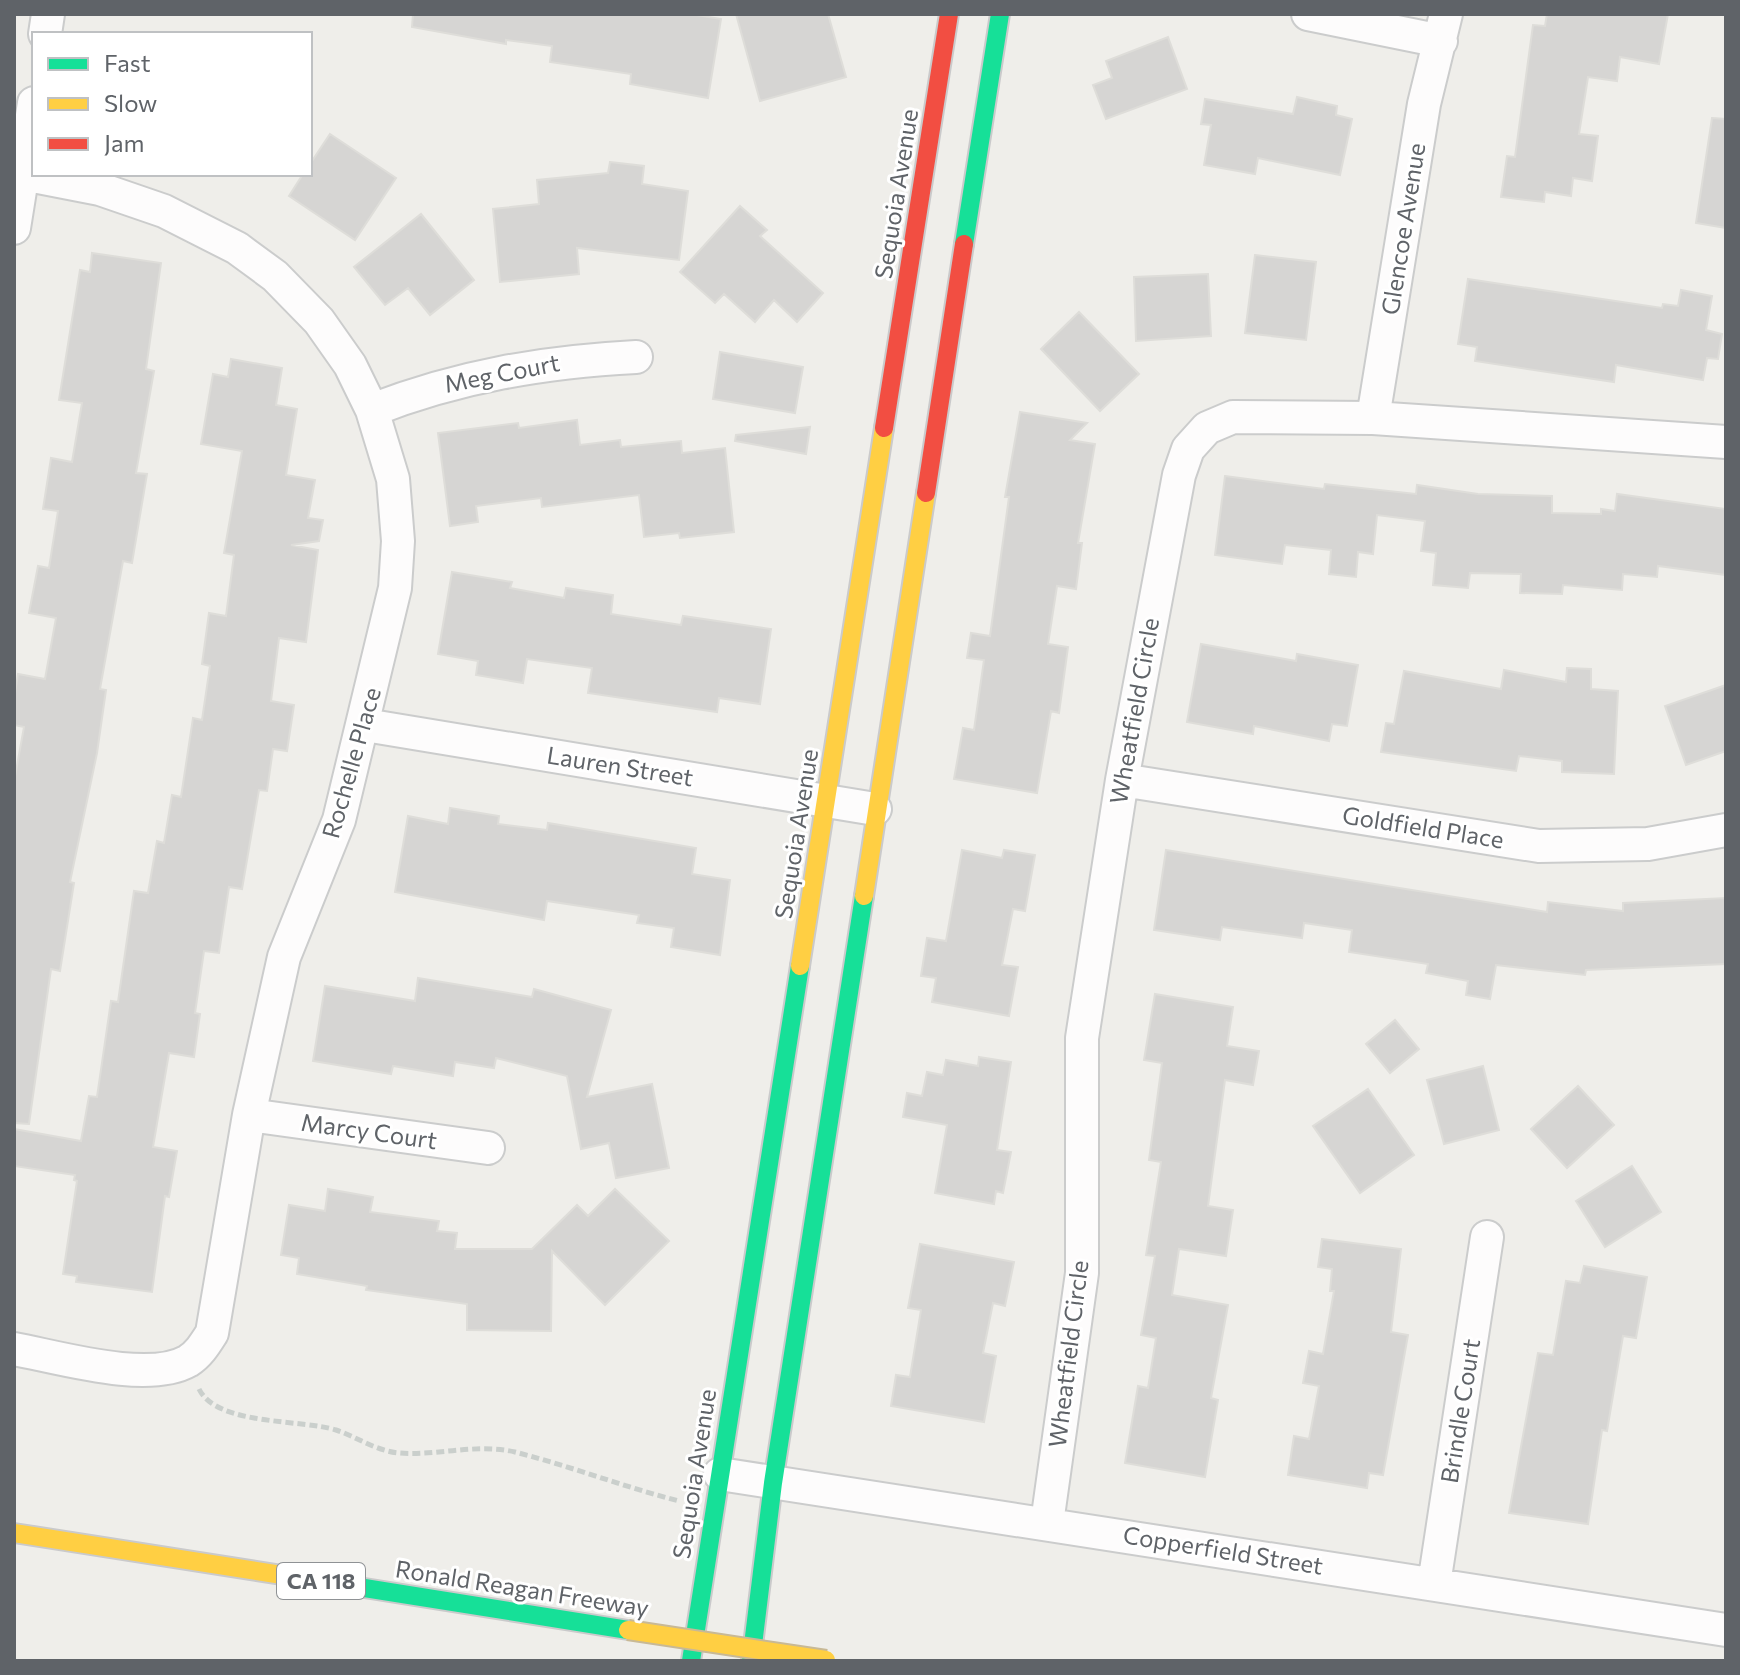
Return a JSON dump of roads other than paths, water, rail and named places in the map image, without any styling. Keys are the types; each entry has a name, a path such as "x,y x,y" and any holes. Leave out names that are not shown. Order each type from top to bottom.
{"main road":[{"name":"Sequoia Avenue","path":"691,1661 949,14"},
{"path":"751,1661 773,1483 1000,14"},
{"name":"Ronald Reagan Freeway","path":"14,1533 829,1660"}],"street":[{"name":"Glencoe Avenue","path":"1308,14 1443,27 1424,104 1373,418"},
{"path":"14,228 32,116"},
{"name":"Rochelle Place","path":"23,174 32,176"},
{"name":"Rochelle Place","path":"14,1349 136,1370 160,1370 186,1362 200,1351 217,1318 249,1115 284,957 339,820 365,725 395,588 398,541 393,479 372,410 350,365 319,321 275,276 237,248 164,211 100,189 33,176"},
{"name":"Meg Court","path":"372,410 424,389 489,373 560,361 636,357"},
{"name":"Wheatfield Circle","path":"1047,1523 1082,1273 1082,1038 1122,780 1179,475 1188,449 1207,428 1233,417 1373,418 1726,442"},
{"name":"Lauren Street","path":"365,725 875,809"},
{"name":"Goldfield Place","path":"1122,780 1539,846 1648,844 1726,830"},
{"name":"Marcy Court","path":"249,1115 488,1148"},
{"name":"Brindle Court","path":"1434,1584 1487,1237"},
{"name":"Copperfield Street","path":"720,1474 1726,1630"}]}
